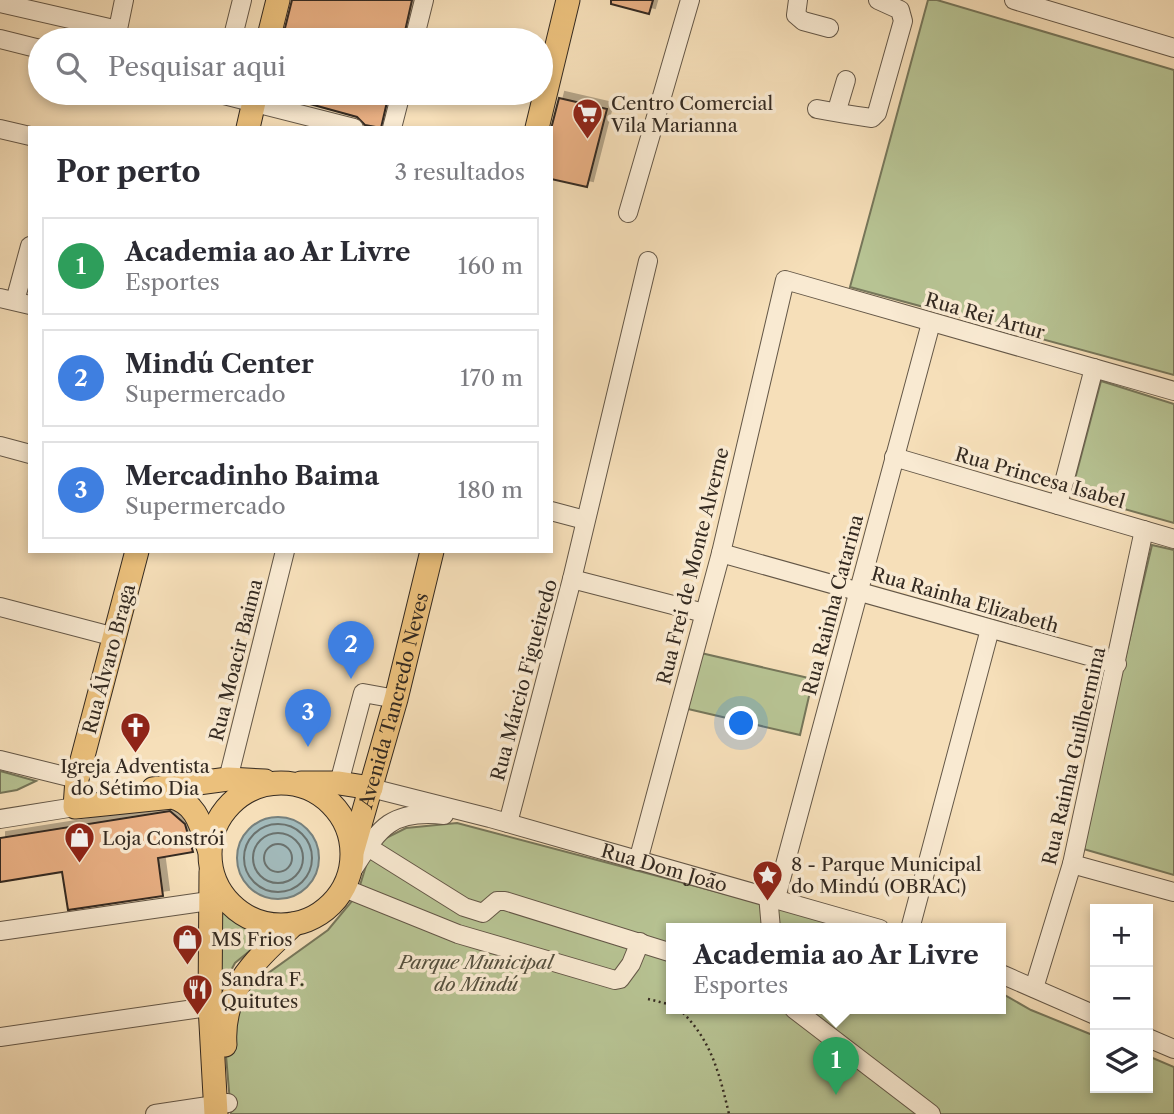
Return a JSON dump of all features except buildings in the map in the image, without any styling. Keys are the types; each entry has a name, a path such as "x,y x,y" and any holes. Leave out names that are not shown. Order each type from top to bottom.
{"main road":[{"path":"271,28 278,0"},
{"path":"553,62 568,0"},
{"path":"248,126 253,105"},
{"path":"537,126 543,105"},
{"name":"Rua Álvaro Braga","path":"75,807 77,779 136,553"},
{"name":"Avenida Tancredo Neves","path":"360,848 371,788 432,553"},
{"name":"Rua Dom João","path":"110,802 176,784 228,779 339,783 371,788"},
{"path":"219,1005 251,965 294,924 323,912 347,881 360,848 344,819 322,795 283,783 258,786 229,803 219,817 210,860 209,901 219,1005 222,1109"},
{"path":"75,807 172,797 182,800 196,814 223,895 242,914 267,923 294,924"}],"street":[{"path":"118,28 124,0"},
{"path":"235,28 242,0"},
{"path":"417,28 424,0"},
{"path":"628,213 690,0"},
{"path":"797,0 796,15 803,21 829,28"},
{"path":"817,109 837,110 872,118 877,113 903,21 901,10 878,0"},
{"path":"1014,0 1174,48"},
{"path":"0,4 87,28"},
{"path":"0,39 28,46"},
{"path":"837,110 846,80"},
{"path":"281,105 348,126"},
{"path":"393,126 398,105"},
{"path":"0,129 28,136"},
{"path":"15,301 28,253"},
{"name":"Rua Márcio Figueiredo","path":"508,823 572,579 648,261"},
{"name":"Rua Rei Artur","path":"785,280 1174,391"},
{"name":"Rua Frei de Monte Alverne","path":"638,860 720,553 785,280"},
{"name":"Rua Rainha Catarina","path":"771,923 772,897 931,323"},
{"path":"1058,505 1094,368"},
{"path":"0,446 28,453"},
{"name":"Rua Princesa Isabel","path":"894,457 1174,538"},
{"path":"553,512 585,520"},
{"name":"Rua Rainha Guilhermina","path":"1034,988 1072,864 1144,530"},
{"name":"Rua Moacir Baima","path":"228,779 284,553"},
{"name":"Rua Rainha Elizabeth","path":"720,553 1117,664"},
{"path":"572,579 704,613"},
{"path":"0,607 115,637"},
{"path":"912,923 990,629"},
{"path":"339,783 363,693 396,699"},
{"path":"0,760 77,779"},
{"name":"Rua Dom João","path":"371,788 490,818 860,923"},
{"path":"0,819 75,807"},
{"name":"Rua Dom João","path":"360,848 392,819 410,814 490,818"},
{"path":"360,848 464,907 483,913"},
{"path":"1072,864 1174,892"},
{"path":"347,881 474,938 618,980 631,964 640,942"},
{"path":"0,931 209,901"},
{"path":"474,938 483,913 497,901 505,901 666,951"},
{"path":"1006,976 1090,1013"},
{"path":"0,1037 219,1005"},
{"path":"801,1014 931,1114"},
{"path":"1153,1040 1174,1049"},
{"path":"155,1114 222,1109"}],"path":[{"path":"648,999 666,1004"},
{"path":"684,1014 696,1025 710,1047 729,1114"}],"green space":[{"path":"928,0 937,0 1174,70 1174,375 850,287"},
{"path":"1101,381 1174,404 1174,523 1071,494"},
{"path":"1152,545 1174,550 1174,875 1080,848"},
{"path":"701,653 813,679 800,735 688,709"},
{"path":"0,771 36,781 17,790 0,793"},
{"name":"Parque Municipal do Mindú","path":"457,823 835,923 666,923 666,1014 1006,1014 1006,996 1031,1010 1090,1034 1090,1093 1153,1093 1153,1058 1174,1067 1174,1114 231,1114 224,1032 232,999 328,930 357,895 369,856 382,840 406,828"},
{"path":"213,892 239,918 275,930 235,963 215,1000"}],"water":[{"path":"278,817 294,820 307,829 316,842 319,858 316,874 307,887 294,896 278,899 262,896 249,887 240,874 237,858 240,842 249,829 262,820"}],"place":[{"name":"Centro Comercial Vila Marianna","path":"588,141"},
{"name":"Mindú Center","path":"351,679"},
{"name":"Mercadinho Baima","path":"308,747"},
{"name":"Igreja Adventista do Sétimo Dia","path":"135,754"},
{"name":"Loja Constrói","path":"79,865"},
{"name":"8 - Parque Municipal do Mindú (OBRAC)","path":"768,902"},
{"name":"MS Frios","path":"188,966"},
{"name":"Sandra F. Quitutes","path":"198,1017"},
{"name":"Academia ao Ar Livre","path":"836,1095"}]}
